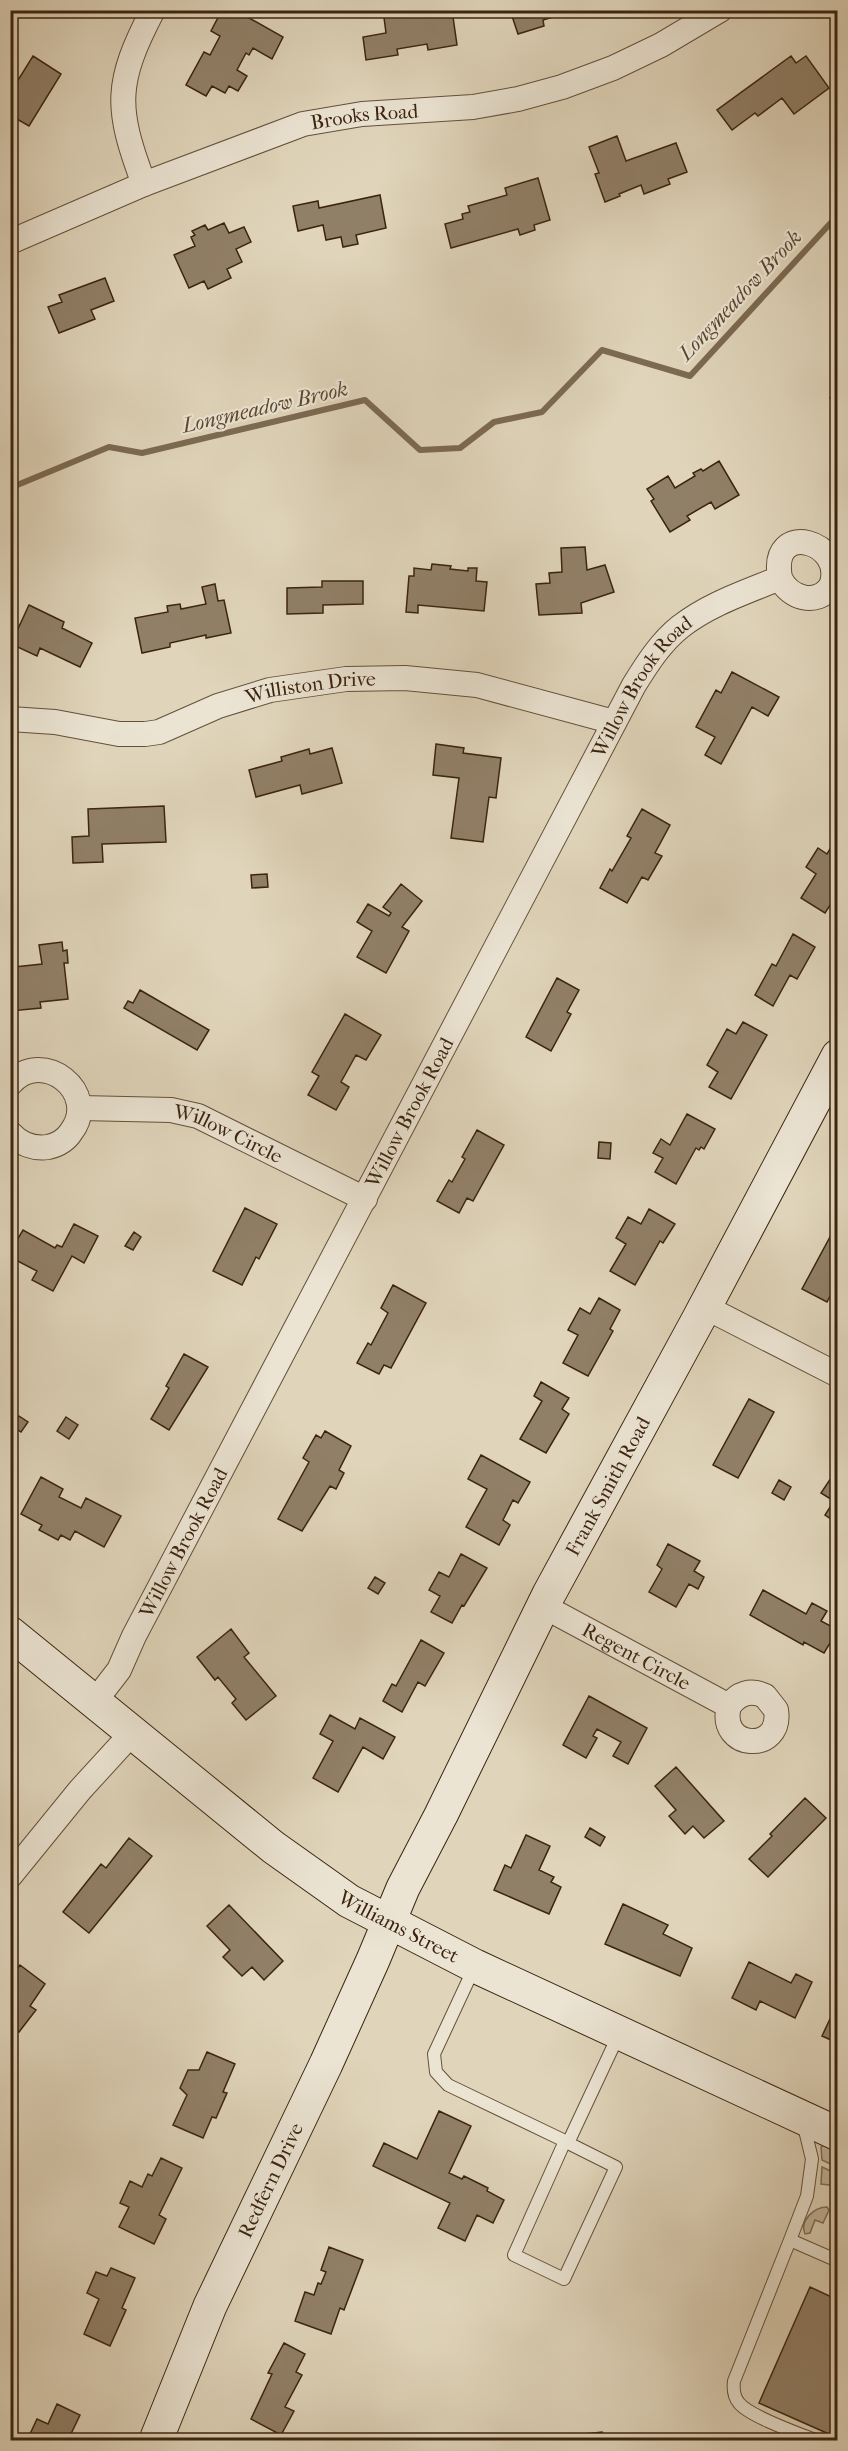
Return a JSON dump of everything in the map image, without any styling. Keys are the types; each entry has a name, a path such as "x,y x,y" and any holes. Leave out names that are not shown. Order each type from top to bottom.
{"street":[{"path":"144,184 127,129 123,89 131,56 153,10"},
{"name":"Brooks Road","path":"10,242 144,184 235,152 280,132 322,120 362,114 473,106 519,99 562,87 646,52 720,10"},
{"name":"Willow Brook Road","path":"95,1701 119,1670 134,1636 645,667 679,628 715,605 780,578"},
{"name":"Williston Drive","path":"10,719 55,722 119,734 146,734 159,732 218,706 270,690 346,679 405,678 488,688 614,722"},
{"name":"Frank Smith Road","path":"389,1923 403,1888 543,1606 705,1307 837,1056"},
{"path":"10,1084 22,1074 31,1071 51,1071 68,1081 78,1098 80,1108 78,1118 68,1136 50,1146 30,1146 10,1133"},
{"name":"Willow Circle","path":"80,1108 171,1110 198,1116 365,1199"},
{"path":"705,1307 837,1375"},
{"name":"Regent Circle","path":"543,1606 729,1706"},
{"name":"Williams Street","path":"10,1633 302,1869 349,1901 475,1966 837,2134"},
{"path":"10,1876 80,1790 133,1732"},
{"name":"Redfern Drive","path":"156,2440 215,2296 326,2064 389,1923"}],"lane":[{"path":"475,1966 434,2054 436,2072 448,2085 567,2142 616,2167 564,2279 513,2255 567,2142 620,2033"},
{"path":"802,2118 812,2159 807,2196 734,2381 733,2390 738,2402 747,2411 814,2440"},
{"path":"790,2240 837,2261"}],"shaded area":[{"path":"824,2145 837,2152 837,2167 822,2160 821,2147"},
{"path":"822,2167 837,2174 837,2186 821,2184"},
{"path":"827,2207 829,2210 823,2223 815,2220 810,2233 805,2234 804,2224 809,2216 817,2209"}],"building":[{"path":"222,10 235,10 283,37 272,59 253,48 249,55 246,53 237,70 247,76 238,91 229,86 225,93 212,86 206,96 186,85 204,52 210,55 220,36 211,31"},
{"path":"383,10 430,10 431,13 452,10 457,45 428,50 427,44 397,49 398,55 366,60 363,37 386,33"},
{"path":"510,10 576,10 543,20 544,26 518,34"},
{"path":"33,56 61,74 29,126 10,115 10,93"},
{"path":"791,56 796,63 806,56 829,88 794,114 782,98 758,116 755,113 732,130 717,110"},
{"path":"617,136 626,161 676,143 687,172 668,179 670,184 644,194 641,185 605,202 595,174 599,173 589,147"},
{"path":"538,178 550,220 534,225 535,230 520,235 518,229 451,248 445,224 463,219 462,214 470,212 468,206 507,195 505,188"},
{"path":"380,195 386,228 356,235 358,244 343,247 341,237 326,240 323,225 298,231 293,206 318,201 319,208"},
{"path":"224,223 229,233 244,227 251,242 236,249 242,262 227,269 231,278 208,289 204,281 189,288 174,255 195,246 191,237 195,235 192,231 205,225 208,230"},
{"path":"105,278 114,301 91,310 95,319 59,333 48,307 62,302 59,295"},
{"path":"838,382 838,401 830,398"},
{"path":"719,461 739,495 715,509 711,502 687,516 690,520 670,532 651,501 654,499 647,489 668,476 675,488 695,476 693,473 701,469 703,471"},
{"path":"585,547 587,570 605,565 614,592 581,603 582,613 539,615 536,584 550,583 549,573 562,572 561,548"},
{"path":"432,564 468,571 468,568 477,568 476,581 487,582 484,611 418,605 418,613 406,612 409,576 414,576 414,568 431,570"},
{"path":"322,581 363,581 363,604 323,605 323,613 287,614 287,588 322,587"},
{"path":"215,584 218,601 224,600 231,633 206,638 206,635 170,643 170,647 142,653 135,618 168,612 167,606 180,604 181,609 206,604 202,587"},
{"path":"29,605 64,622 62,628 92,643 80,667 40,648 37,656 11,644"},
{"path":"732,672 779,697 768,716 752,707 721,764 705,755 715,737 696,727 716,690 721,693"},
{"path":"436,744 464,748 463,753 501,758 496,798 489,797 483,842 451,838 459,778 433,775"},
{"path":"332,748 342,783 302,794 300,785 256,797 249,770 282,761 281,757 309,749 310,754"},
{"path":"164,806 166,842 102,844 103,862 73,863 72,837 89,836 88,809"},
{"path":"642,809 670,825 655,853 662,856 648,880 642,877 627,903 600,888 631,838 627,836"},
{"path":"836,839 838,893 825,913 801,898 816,874 806,867 818,848 827,854"},
{"path":"267,874 268,887 252,888 251,875"},
{"path":"401,884 422,901 402,927 409,931 386,973 357,957 372,931 357,922 368,904 389,916 391,913 383,907"},
{"path":"793,934 815,947 797,979 790,975 773,1006 755,995 772,964 776,966"},
{"path":"62,942 63,951 67,950 68,963 64,963 68,999 40,1002 41,1008 10,1011 10,962 14,961 14,967 42,964 39,945"},
{"path":"557,978 579,990 567,1012 571,1014 551,1051 526,1037"},
{"path":"140,990 209,1030 197,1050 124,1008 128,1001 133,1003"},
{"path":"345,1014 381,1035 366,1060 356,1055 341,1082 349,1087 336,1110 308,1095 319,1076 312,1072"},
{"path":"743,1022 767,1035 731,1099 709,1087 718,1072 707,1065 727,1029 736,1034"},
{"path":"687,1114 715,1129 704,1149 696,1148 676,1184 655,1172 663,1158 653,1153 661,1139 670,1145"},
{"path":"477,1130 504,1145 473,1201 467,1198 459,1213 437,1201 449,1180 452,1182 465,1159 462,1157"},
{"path":"599,1142 611,1143 610,1159 598,1158"},
{"path":"245,1208 277,1224 259,1259 256,1257 242,1285 213,1271"},
{"path":"649,1209 675,1224 663,1243 660,1241 635,1285 610,1271 626,1244 616,1238 628,1217 641,1224"},
{"path":"838,1222 838,1281 827,1302 802,1289"},
{"path":"74,1224 98,1236 84,1263 72,1256 53,1291 32,1280 37,1271 10,1257 10,1252 23,1230 55,1248 57,1245 62,1247"},
{"path":"134,1232 141,1237 133,1250 125,1246"},
{"path":"393,1285 426,1303 391,1368 384,1365 379,1374 357,1363 368,1343 371,1345 388,1313 381,1308"},
{"path":"599,1298 620,1310 610,1329 613,1331 588,1376 563,1363 578,1335 568,1330 580,1308 590,1314"},
{"path":"184,1354 208,1367 169,1430 151,1419 169,1388 166,1386"},
{"path":"541,1382 569,1398 562,1409 569,1414 546,1453 520,1439 542,1401 534,1396"},
{"path":"749,1399 774,1412 738,1478 713,1465"},
{"path":"19,1416 28,1422 21,1432 12,1426"},
{"path":"66,1417 78,1425 69,1439 57,1431"},
{"path":"325,1431 351,1446 339,1470 344,1473 336,1489 330,1486 302,1531 278,1519 309,1462 303,1458 316,1435 321,1438"},
{"path":"481,1455 530,1482 518,1503 513,1500 503,1520 510,1525 499,1545 466,1527 487,1489 468,1479"},
{"path":"833,1475 838,1478 837,1523 825,1515 834,1501 821,1493"},
{"path":"41,1477 63,1489 59,1497 81,1508 86,1498 121,1516 104,1547 75,1531 70,1540 61,1535 58,1540 39,1530 42,1525 21,1514"},
{"path":"779,1480 791,1487 784,1500 772,1493"},
{"path":"668,1544 700,1561 694,1571 704,1577 698,1589 689,1584 676,1607 649,1592 662,1569 657,1565"},
{"path":"461,1554 487,1568 452,1623 431,1612 440,1596 429,1590 439,1572 449,1577"},
{"path":"375,1577 385,1583 378,1594 368,1588"},
{"path":"763,1590 806,1614 812,1603 827,1611 821,1621 838,1630 824,1653 804,1642 803,1645 750,1615"},
{"path":"231,1629 249,1653 244,1657 276,1696 246,1720 232,1703 236,1699 218,1677 215,1680 197,1657"},
{"path":"421,1640 444,1653 425,1686 418,1682 402,1712 383,1701 392,1684 396,1686"},
{"path":"589,1696 647,1728 628,1764 613,1756 621,1742 597,1729 593,1736 597,1738 586,1758 563,1745"},
{"path":"330,1715 355,1729 360,1718 395,1737 383,1759 363,1747 338,1792 313,1778 333,1741 320,1734"},
{"path":"676,1767 724,1821 704,1838 693,1826 685,1834 669,1816 676,1810 655,1786"},
{"path":"805,1798 826,1818 768,1877 749,1859"},
{"path":"590,1828 605,1837 600,1846 585,1837"},
{"path":"526,1835 550,1846 539,1870 554,1877 551,1882 561,1887 549,1914 494,1890 505,1865 511,1868"},
{"path":"129,1838 152,1856 89,1933 63,1912 101,1864 106,1868"},
{"path":"623,1904 668,1925 663,1934 692,1948 680,1976 605,1944"},
{"path":"229,1905 283,1961 264,1980 252,1967 242,1976 223,1957 230,1950 207,1926"},
{"path":"749,1962 791,1983 796,1974 812,1982 795,2018 760,2001 756,2010 732,1998"},
{"path":"20,1965 45,1984 30,2006 36,2010 19,2032 10,2027 10,1978"},
{"path":"838,2004 838,2043 822,2036"},
{"path":"207,2052 235,2064 223,2092 227,2093 216,2118 212,2117 203,2138 173,2125 187,2095 180,2088 188,2070 199,2070"},
{"path":"439,2111 471,2126 449,2173 462,2179 464,2176 488,2188 487,2191 504,2200 493,2223 477,2215 465,2241 438,2228 450,2203 373,2166 384,2143 417,2159"},
{"path":"161,2158 182,2168 159,2215 166,2219 154,2244 119,2227 129,2207 120,2203 130,2181 142,2187 148,2174 152,2176"},
{"path":"329,2247 363,2260 344,2310 340,2308 331,2334 295,2321 305,2292 314,2295 318,2283 321,2284 326,2272 321,2270"},
{"path":"111,2268 135,2278 122,2308 126,2310 110,2346 84,2334 99,2299 87,2293 96,2272 107,2276"},
{"path":"810,2287 838,2300 838,2438 759,2403"},
{"path":"284,2343 305,2354 296,2372 302,2375 285,2407 294,2411 281,2435 251,2419 272,2374 268,2373"},
{"path":"57,2404 80,2415 68,2440 40,2440 30,2434 37,2419 48,2424"},
{"path":"602,2432 603,2440 577,2440 576,2435"}],"waterway":[{"name":"Longmeadow Brook","path":"10,488 109,447 142,453 365,400 420,450 460,448 494,422 542,412 602,350 690,376 838,215"}]}
